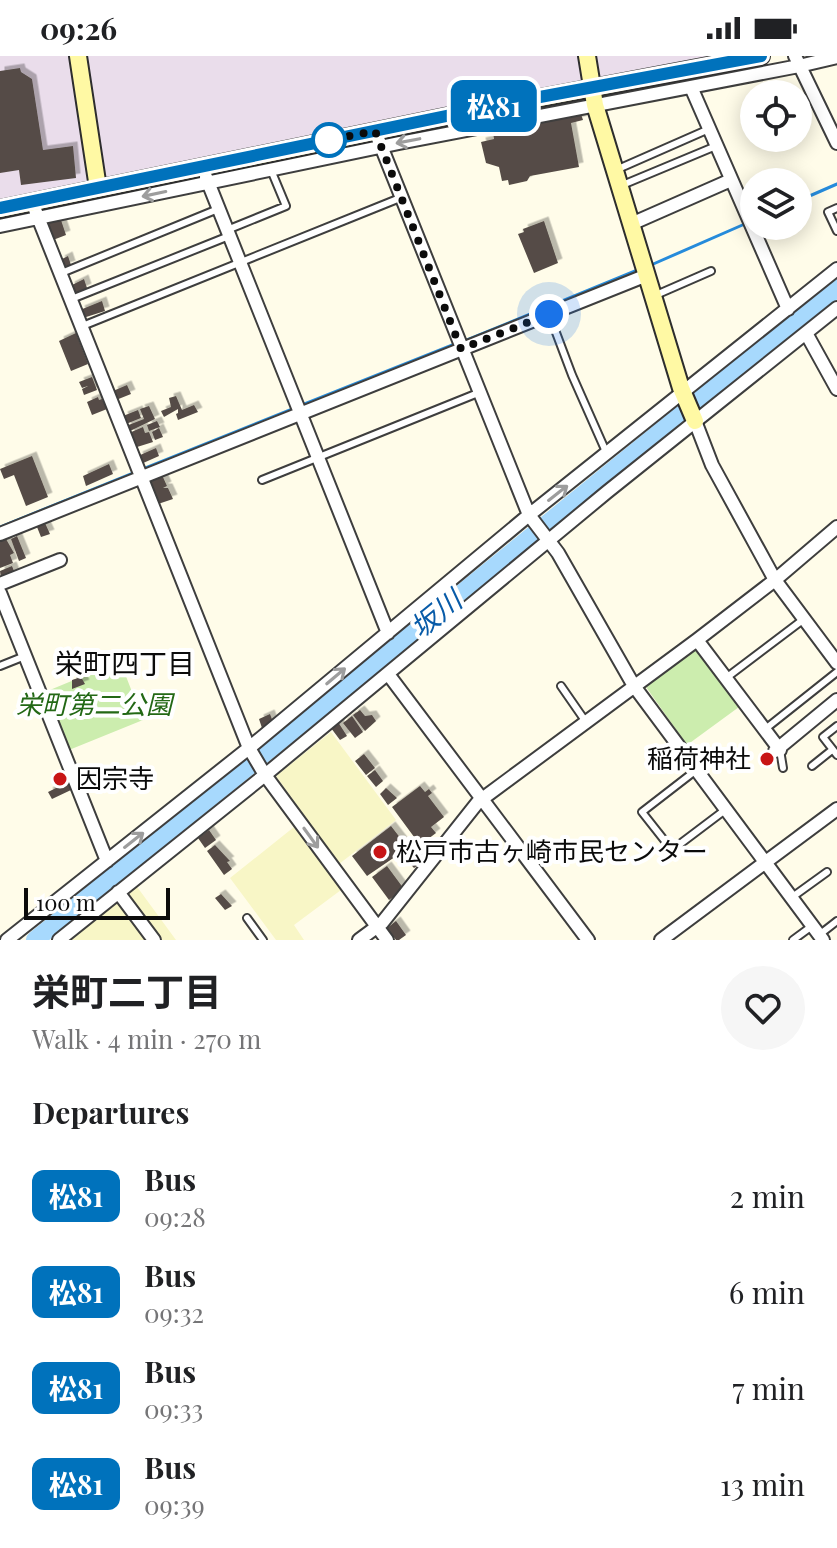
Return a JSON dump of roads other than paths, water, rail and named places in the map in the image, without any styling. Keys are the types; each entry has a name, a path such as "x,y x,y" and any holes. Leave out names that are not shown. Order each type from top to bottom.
{"street":[{"path":"78,56 98,188"},
{"path":"587,56 595,105 653,297 684,394 712,465 775,580 834,655"},
{"path":"0,209 34,210 206,174 375,131 761,56"},
{"path":"0,226 34,210 98,188 206,174 271,170 837,57"},
{"path":"797,63 837,143"},
{"path":"691,87 788,309"},
{"path":"375,131 529,515 549,540 634,686 818,934"},
{"path":"206,174 388,633"},
{"path":"631,224 731,180"},
{"path":"34,210 250,750 387,940"},
{"path":"7,940 250,750 529,515 837,269"},
{"path":"0,534 299,409 460,345 549,314 645,270"},
{"path":"59,940 388,674 694,419 837,308"},
{"path":"806,333 837,389"},
{"path":"359,940 377,927 482,799 697,640 837,527"},
{"path":"0,584 60,560"},
{"path":"0,593 5,620 25,656 107,861"},
{"path":"697,640 777,750 837,700"},
{"path":"388,674 588,940"},
{"path":"661,940 837,809"},
{"path":"118,892 154,940"}],"lane":[{"path":"617,178 709,129"},
{"path":"617,178 716,146"},
{"path":"69,300 286,206 271,170"},
{"path":"80,327 400,198"},
{"path":"837,208 828,212 837,231"},
{"path":"59,274 219,209"},
{"path":"653,297 711,271"},
{"path":"549,314 607,454"},
{"path":"262,480 478,393"},
{"path":"726,678 804,619"},
{"path":"0,666 25,656"},
{"path":"764,730 837,672"},
{"path":"561,686 586,722"},
{"path":"812,766 835,753 823,737 837,726"},
{"path":"777,750 783,768"},
{"path":"695,771 642,812 672,850 725,810"},
{"path":"791,898 827,872"},
{"path":"247,918 263,940"},
{"path":"793,940 818,934 837,921"}],"waterway":[{"path":"812,195 837,184"},
{"path":"651,265 740,226"},
{"path":"462,342 640,269"},
{"name":"坂川","path":"35,940 837,288"},
{"path":"302,405 455,344"},
{"path":"143,469 295,408"},
{"path":"0,527 136,472"}],"place":[{"name":"稲荷神社","path":"767,759"},
{"name":"因宗寺","path":"60,779"},
{"name":"松戸市古ヶ崎市民センター","path":"380,852"}],"district":[{"name":"栄町四丁目","path":"125,664"}],"park label":[{"name":"栄町第二公園","path":"94,705"}]}
